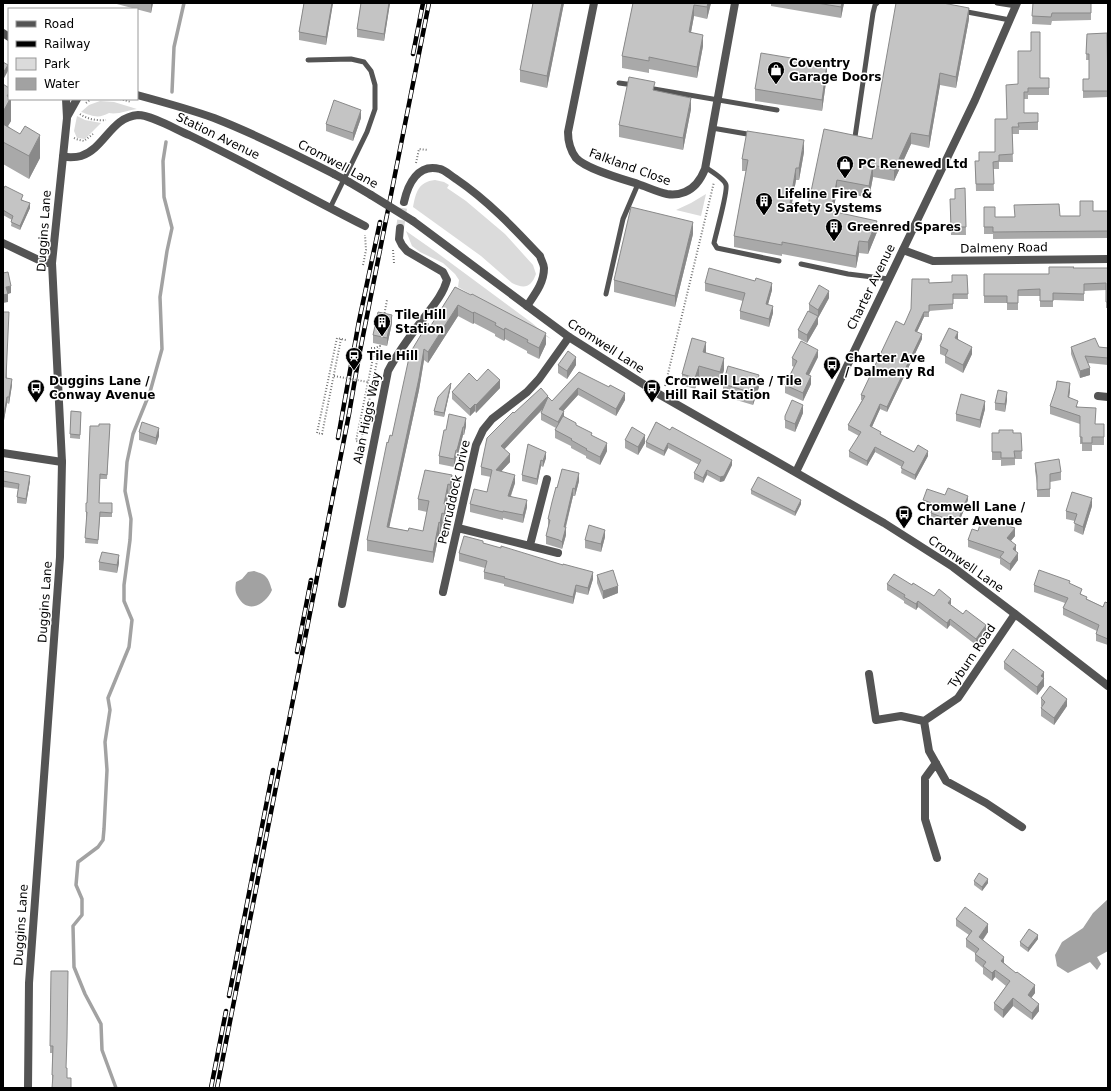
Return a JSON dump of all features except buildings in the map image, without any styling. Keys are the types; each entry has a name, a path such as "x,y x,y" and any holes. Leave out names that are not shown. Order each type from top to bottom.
{"street":[{"name":"Falkland Close","path":"594,3 568,132 568,143 575,157 584,164 667,194 680,194 696,185 705,167 735,3"},
{"name":"Charter Avenue","path":"796,472 975,100 1016,5"},
{"name":"Cromwell Lane","path":"138,99 205,115 243,130 290,151 371,195 413,221 569,337 662,396 890,527 953,568 1108,686"},
{"name":"Duggins Lane","path":"28,1088 29,983 60,557 62,462 52,263 67,118 66,100"},
{"name":"Duggins Lane","path":"67,118 76,100"},
{"name":"Station Avenue","path":"62,157 79,157 92,151 118,123 124,119 139,115 158,120 225,152 365,226"},
{"path":"404,202 406,191 410,183 417,174 428,168 441,169 468,187 488,204 540,256 544,267 542,280 527,306"},
{"name":"Alan Higgs Way","path":"342,604 388,370 394,358 439,298 447,280 443,272 407,251 399,238 400,228"},
{"path":"3,243 45,263 52,263"},
{"name":"Dalmeny Road","path":"903,250 933,261 1108,258"},
{"name":"Penruddock Drive","path":"443,592 476,445 483,430 492,419 515,402 539,379 569,337"},
{"path":"1098,396 1108,397"},
{"path":"3,453 62,462"},
{"path":"530,545 547,479"},
{"path":"458,528 558,553"},
{"name":"Tyburn Road","path":"924,721 958,698 1015,614"},
{"path":"869,674 876,720 901,716 924,721 929,751 946,781 986,803 1022,827"},
{"path":"936,763 925,778 925,818 937,858"}],"lane":[{"path":"855,137 873,13 877,3"},
{"path":"997,3 1016,5"},
{"path":"956,10 1010,20"},
{"path":"308,60 352,59 364,62 371,71 375,85 375,109 367,132 330,208"},
{"path":"619,83 777,110"},
{"path":"712,128 757,136"},
{"path":"705,167 715,174 727,186 714,243 717,248 779,261"},
{"path":"606,294 623,219 638,184"},
{"path":"801,264 848,274 888,279"}],"path":[{"path":"77,113 82,116 105,121 112,116 118,123"},
{"path":"72,136 76,139 84,141 95,132"},
{"path":"662,396 715,174"},
{"path":"363,265 366,250 365,226"},
{"path":"384,317 386,300"},
{"path":"341,339 322,434 317,433 337,338 346,340"},
{"path":"371,348 380,346 361,442 356,441 375,348"},
{"path":"334,376 368,382"}],"green space":[{"path":"100,101 114,102 137,109 98,116 92,116 81,112 89,105"},
{"path":"77,116 85,120 101,123 85,139 77,138 74,131"},
{"path":"435,180 449,185 447,188 466,201 505,234 533,265 536,274 529,285 520,286 512,283 481,256 413,207 415,197 421,185"},
{"path":"706,194 701,216 676,210 691,203"},
{"path":"406,231 532,323 551,339 458,287 459,280 455,274 443,263 420,252 412,246"}],"water":[{"path":"254,571 266,577 272,590 266,600 256,606 252,606 242,602 236,594 235,587 236,582 242,579 248,572"},
{"path":"1108,899 1108,951 1097,957 1101,964 1097,970 1090,962 1068,973 1057,966 1055,955 1062,942 1083,928 1093,913"}],"waterway":[{"path":"172,92 174,47 184,3"},
{"path":"116,1088 102,1050 101,1024 85,994 74,967 73,926 82,915 82,899 76,885 78,862 98,847 103,840 107,770 105,742 110,710 108,698 129,647 132,620 124,601 124,585 130,540 131,519 125,491 127,462 133,434 150,392 162,349 160,297 172,228 164,197 163,161 166,142"}],"tunnel":[{"path":"400,228 404,202"}],"railway":[{"path":"413,54 423,3"},
{"path":"217,1088 429,3"},
{"path":"338,438 359,321 380,222"},
{"path":"297,652 311,580"},
{"path":"229,996 273,770"},
{"path":"211,1088 226,1011"}],"place":[{"name":"Coventry Garage Doors","path":"776,85"},
{"name":"PC Renewed Ltd","path":"845,179"},
{"name":"Lifeline Fire & Safety Systems","path":"764,216"},
{"name":"Greenred Spares","path":"834,242"},
{"name":"Tile Hill Station","path":"382,337"},
{"name":"Tile Hill","path":"354,371"},
{"name":"Charter Ave / Dalmeny Rd","path":"832,380"},
{"name":"Duggins Lane / Conway Avenue","path":"36,403"},
{"name":"Cromwell Lane / Tile Hill Rail Station","path":"652,403"},
{"name":"Cromwell Lane / Charter Avenue","path":"904,529"}]}
